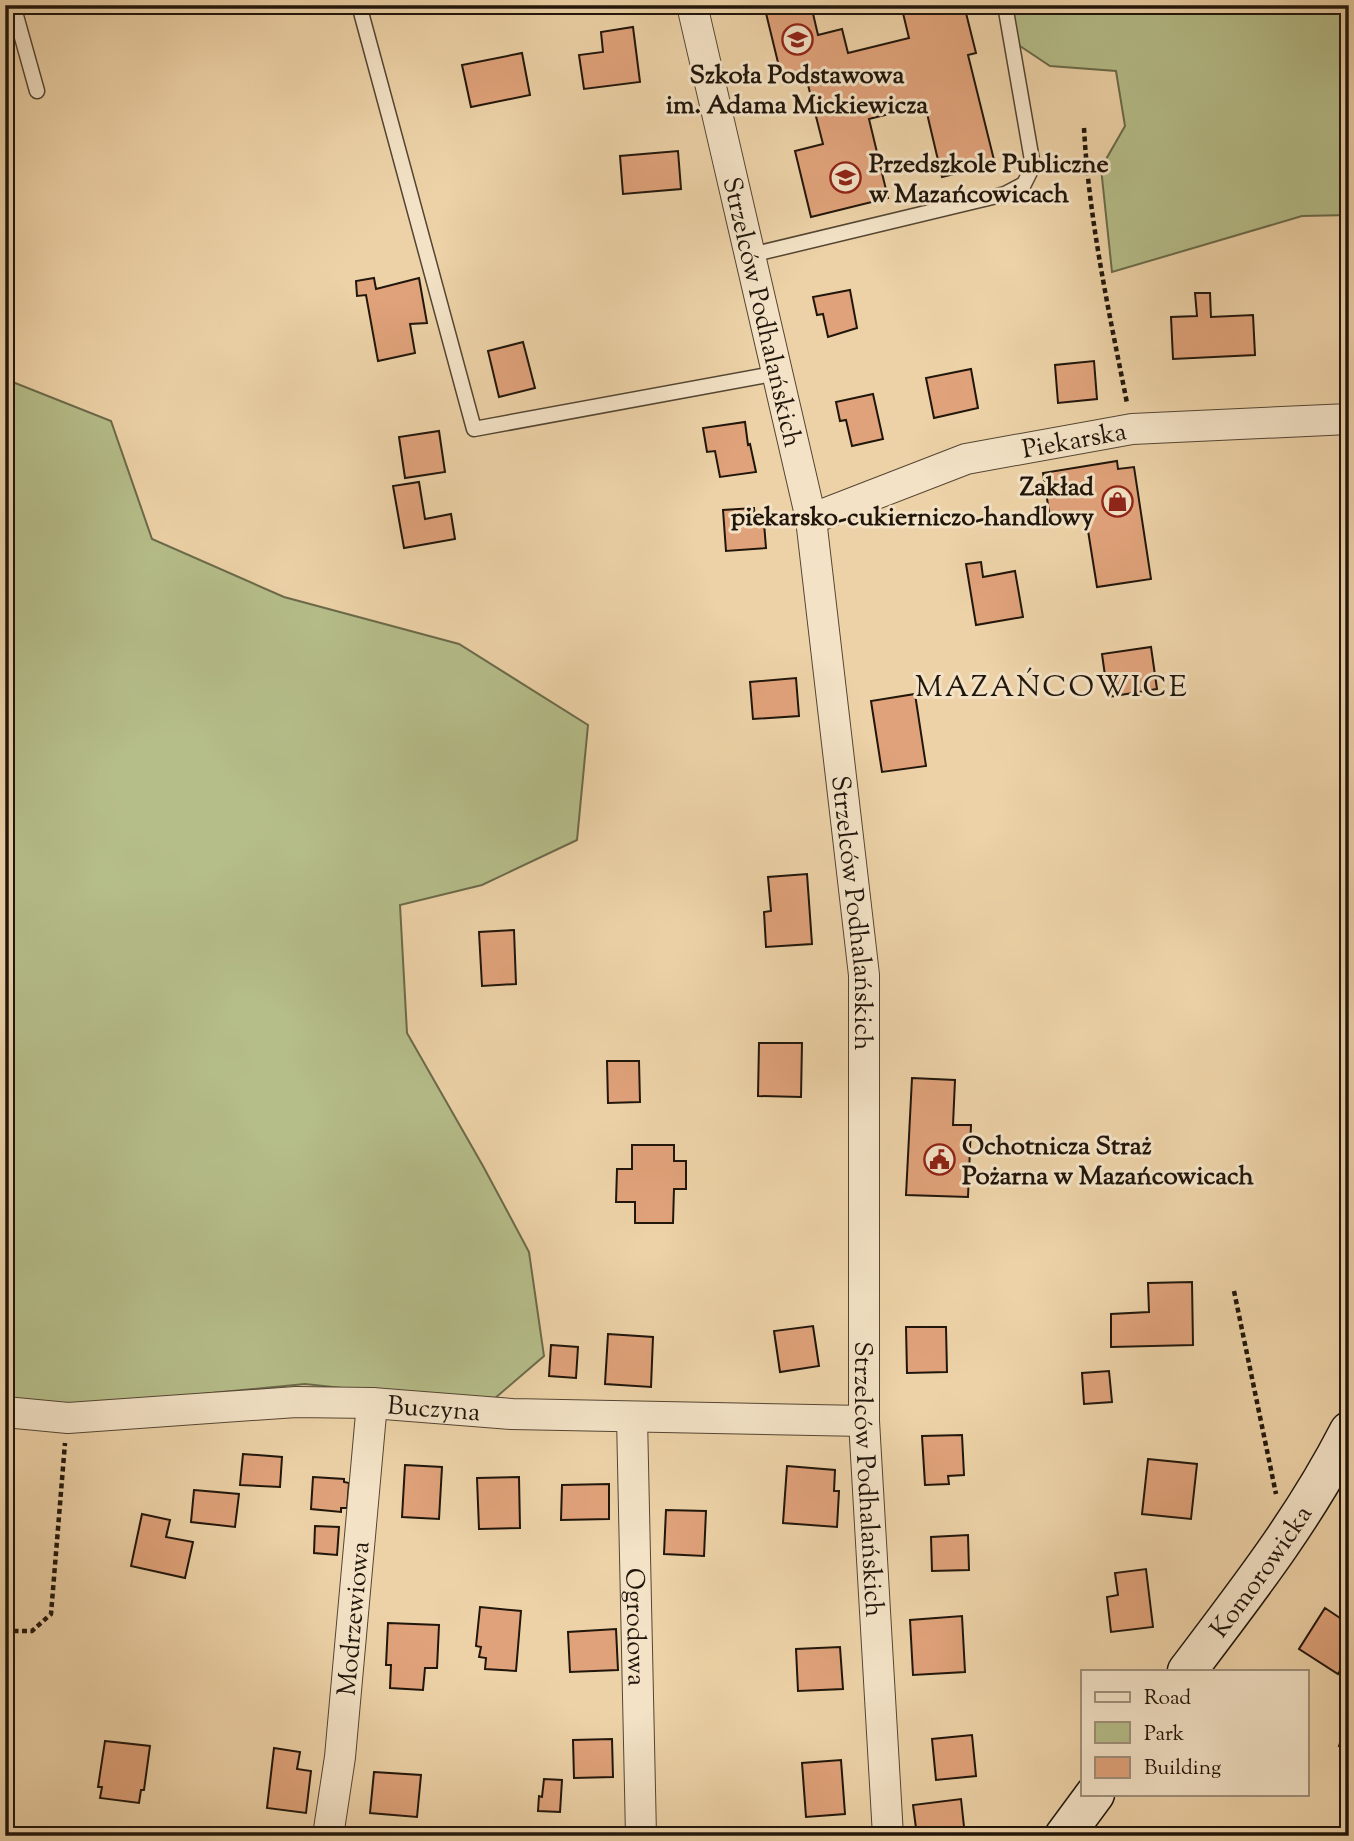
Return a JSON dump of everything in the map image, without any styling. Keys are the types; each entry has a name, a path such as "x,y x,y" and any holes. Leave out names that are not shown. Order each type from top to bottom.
{"street":[{"name":"Strzelców Podhalańskich","path":"692,5 811,519 864,975 864,1421 888,1836"},
{"name":"Piekarska","path":"811,519 965,459 1132,429 1349,419"},
{"name":"Buczyna","path":"5,1412 68,1418 296,1402 372,1403 512,1414 864,1421"},
{"name":"Modrzewiowa","path":"328,1836 341,1744 372,1403"},
{"name":"Ogrodowa","path":"632,1417 640,1836"},
{"name":"Komorowicka","path":"1188,1670 1286,1539 1349,1431"},
{"path":"1063,1836 1093,1796"}],"lane":[{"path":"13,5 37,91"},
{"path":"359,5 474,429 778,373"},
{"path":"751,255 1005,194 1024,184 1032,166 1005,5"}],"path":[{"path":"1084,128 1086,175 1097,250 1132,429"},
{"path":"1234,1291 1286,1539"},
{"path":"5,1631 32,1632 51,1614 68,1418"}],"green space":[{"path":"1012,5 1349,5 1349,215 1302,216 1112,272 1101,168 1125,126 1116,71 1050,66 1017,44"},
{"path":"5,379 111,421 152,539 284,597 459,644 588,725 577,840 482,885 400,905 407,1033 529,1252 544,1356 494,1399 397,1394 305,1384 76,1406 5,1404"}],"building":[{"path":"764,5 811,5 818,35 842,29 848,53 909,38 901,5 964,5 976,53 968,55 995,164 942,177 925,105 869,119 888,198 811,217 795,151 823,144 806,77 783,83"},
{"path":"633,27 640,82 584,89 579,55 603,52 601,32"},
{"path":"522,53 530,95 471,107 462,65"},
{"path":"678,151 681,189 623,194 620,156"},
{"path":"374,278 376,289 419,278 427,323 410,324 415,353 378,361 366,295 357,296 356,281"},
{"path":"850,290 857,328 828,337 823,314 817,315 813,297"},
{"path":"1195,293 1210,293 1211,317 1253,315 1255,355 1173,359 1171,317 1197,316"},
{"path":"523,342 535,388 499,397 488,351"},
{"path":"1094,361 1097,399 1058,403 1055,365"},
{"path":"971,369 978,408 934,418 926,378"},
{"path":"873,394 883,439 852,446 846,420 840,421 836,402"},
{"path":"745,422 756,472 720,477 715,451 707,452 703,428"},
{"path":"439,431 445,472 405,478 399,437"},
{"path":"1117,461 1118,469 1134,467 1151,579 1097,587 1086,518 1051,524 1043,473"},
{"path":"419,482 425,519 451,514 455,539 404,548 393,486"},
{"path":"754,508 755,524 764,523 766,548 726,551 723,510"},
{"path":"981,562 983,577 1015,571 1023,617 976,625 966,564"},
{"path":"1151,647 1157,689 1108,697 1102,654"},
{"path":"796,678 799,716 753,719 750,682"},
{"path":"915,694 926,766 882,772 871,701"},
{"path":"807,874 812,944 766,947 764,912 771,911 768,877"},
{"path":"514,930 516,984 482,986 479,932"},
{"path":"759,1043 802,1043 801,1097 758,1096"},
{"path":"607,1061 639,1061 640,1102 608,1103"},
{"name":"Ochotnicza Straż Pożarna w Mazańcowicach","path":"912,1078 955,1080 953,1125 971,1125 968,1197 906,1195"},
{"path":"632,1145 674,1145 674,1161 686,1161 686,1189 674,1189 673,1223 635,1223 635,1202 616,1202 617,1169 632,1169"},
{"path":"1192,1282 1193,1345 1111,1347 1111,1314 1149,1312 1148,1283"},
{"path":"813,1326 819,1366 780,1372 774,1331"},
{"path":"906,1327 946,1327 947,1372 907,1373"},
{"path":"608,1334 653,1337 651,1387 605,1384"},
{"path":"551,1345 578,1347 576,1378 549,1376"},
{"path":"1109,1371 1112,1402 1084,1404 1082,1373"},
{"path":"962,1435 964,1475 948,1476 949,1484 925,1485 922,1436"},
{"path":"243,1454 282,1457 280,1487 240,1485"},
{"path":"1148,1459 1197,1464 1191,1519 1142,1514"},
{"path":"405,1465 442,1467 439,1519 402,1517"},
{"path":"787,1466 835,1470 834,1491 839,1491 837,1527 783,1523"},
{"path":"313,1477 344,1479 344,1482 349,1483 347,1508 341,1508 341,1512 311,1509"},
{"path":"519,1477 520,1528 479,1529 477,1478"},
{"path":"609,1484 609,1519 561,1520 562,1485"},
{"path":"194,1490 239,1494 235,1527 191,1522"},
{"path":"666,1510 706,1511 704,1556 664,1554"},
{"path":"142,1514 170,1520 166,1537 193,1542 185,1578 131,1566"},
{"path":"315,1526 339,1527 337,1555 314,1553"},
{"path":"968,1535 969,1570 932,1571 931,1537"},
{"path":"1146,1569 1153,1627 1111,1632 1107,1597 1118,1595 1115,1573"},
{"path":"480,1607 521,1611 516,1671 485,1669 486,1658 479,1657 481,1647 476,1646"},
{"path":"1325,1608 1349,1624 1349,1657 1338,1674 1299,1649"},
{"path":"962,1616 965,1672 913,1675 910,1620"},
{"path":"388,1623 439,1625 437,1668 425,1668 423,1690 390,1688 391,1665 386,1665"},
{"path":"616,1629 618,1670 570,1672 568,1632"},
{"path":"840,1647 843,1689 798,1691 796,1649"},
{"path":"1349,1716 1349,1749 1339,1746"},
{"path":"972,1735 976,1776 936,1780 932,1739"},
{"path":"612,1739 613,1777 574,1778 573,1740"},
{"path":"105,1741 150,1746 144,1790 141,1790 139,1803 100,1798 102,1787 98,1787"},
{"path":"274,1748 300,1752 297,1769 311,1771 306,1813 267,1808"},
{"path":"841,1760 845,1814 806,1817 802,1763"},
{"path":"374,1772 421,1775 417,1817 370,1813"},
{"path":"544,1779 562,1780 560,1812 538,1811"},
{"path":"961,1799 965,1836 917,1836 913,1805"}],"place":[{"name":"Szkoła Podstawowa im. Adama Mickiewicza","path":"797,39"},
{"name":"Przedszkole Publiczne w Mazańcowicach","path":"846,178"},
{"name":"Zakład piekarsko-cukierniczo-handlowy","path":"1117,501"},
{"name":"Ochotnicza Straż Pożarna w Mazańcowicach","path":"939,1160"}],"district":[{"name":"MAZAŃCOWICE","path":"1052,686"}]}
